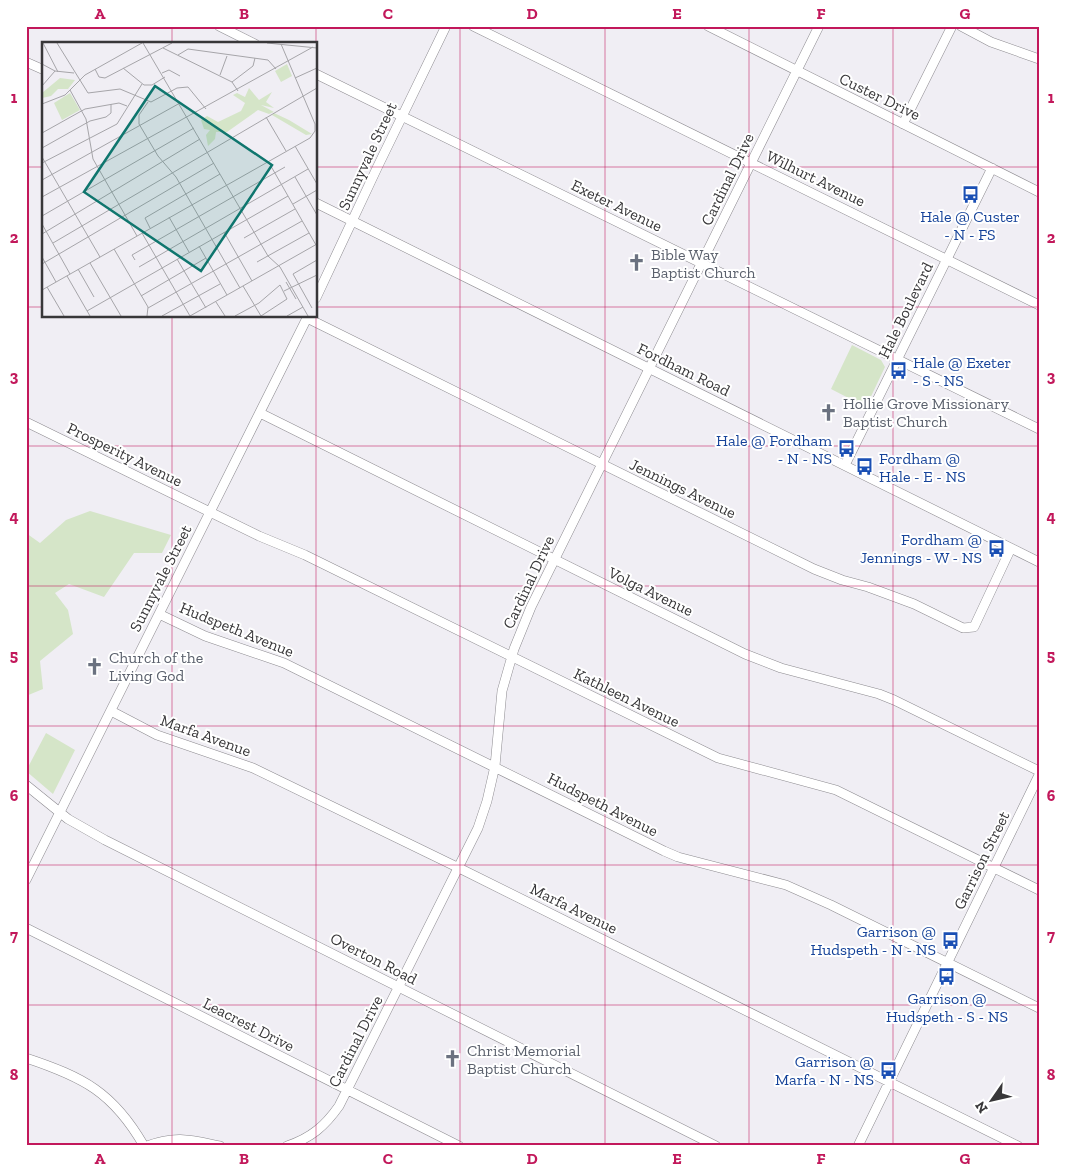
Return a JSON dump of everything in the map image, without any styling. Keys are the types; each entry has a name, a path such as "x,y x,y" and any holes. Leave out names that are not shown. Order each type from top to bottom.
{"street":[{"path":"219,26 251,42"},
{"name":"Sunnyvale Street","path":"318,294 376,168 446,26"},
{"name":"Wilhurt Avenue","path":"473,26 1039,305"},
{"name":"Custer Drive","path":"708,26 1039,192"},
{"name":"Cardinal Drive","path":"287,1146 314,1133 327,1123 339,1106 481,820 495,766 502,691 511,657 531,607 819,26"},
{"path":"903,124 952,26"},
{"path":"961,26 991,42 1039,58"},
{"path":"26,62 42,69"},
{"name":"Exeter Avenue","path":"318,75 1039,429"},
{"name":"Hale Boulevard","path":"845,465 992,168"},
{"name":"Fordham Road","path":"318,204 1039,562"},
{"name":"Sunnyvale Street","path":"26,880 307,318"},
{"name":"Jennings Avenue","path":"309,318 814,569 842,580 868,586 914,604 962,628 974,627 1011,548"},
{"name":"Volga Avenue","path":"260,413 763,662 879,694 1039,771"},
{"name":"Prosperity Avenue","path":"26,422 210,512"},
{"name":"Kathleen Avenue","path":"210,512 259,536 305,555 718,758 836,790 1039,890"},
{"name":"Hudspeth Avenue","path":"159,614 204,636 284,663 664,851 678,857 786,885 1039,1008"},
{"name":"Marfa Avenue","path":"111,711 163,738 253,768 1018,1146"},
{"name":"Garrison Street","path":"858,1146 1039,775"},
{"name":"Overton Road","path":"26,785 68,819 105,840 716,1146"},
{"name":"Leacrest Drive","path":"26,928 459,1146"},
{"path":"26,1058 70,1073 102,1093 117,1106 146,1146 172,1138 220,1146"}],"green space":[{"path":"852,345 881,360 885,367 866,407 831,389"},
{"path":"90,511 171,535 162,553 134,553 104,597 69,584 55,593 68,610 73,634 40,661 43,689 26,696 26,533 40,543 66,520"},
{"path":"46,733 75,750 53,794 26,771"}],"place":[{"name":"Hale @ Custer - N - FS","path":"970,195"},
{"name":"Bible Way Baptist Church","path":"637,263"},
{"name":"Hale @ Exeter - S - NS","path":"899,371"},
{"name":"Hollie Grove Missionary Baptist Church","path":"829,412"},
{"name":"Hale @ Fordham - N - NS","path":"846,449"},
{"name":"Fordham @ Hale - E - NS","path":"865,467"},
{"name":"Fordham @ Jennings - W - NS","path":"996,548"},
{"name":"Church of the Living God","path":"95,666"},
{"name":"Garrison @ Hudspeth - N - NS","path":"950,940"},
{"name":"Garrison @ Hudspeth - S - NS","path":"947,976"},
{"name":"Christ Memorial Baptist Church","path":"453,1059"},
{"name":"Garrison @ Marfa - N - NS","path":"888,1070"}]}
